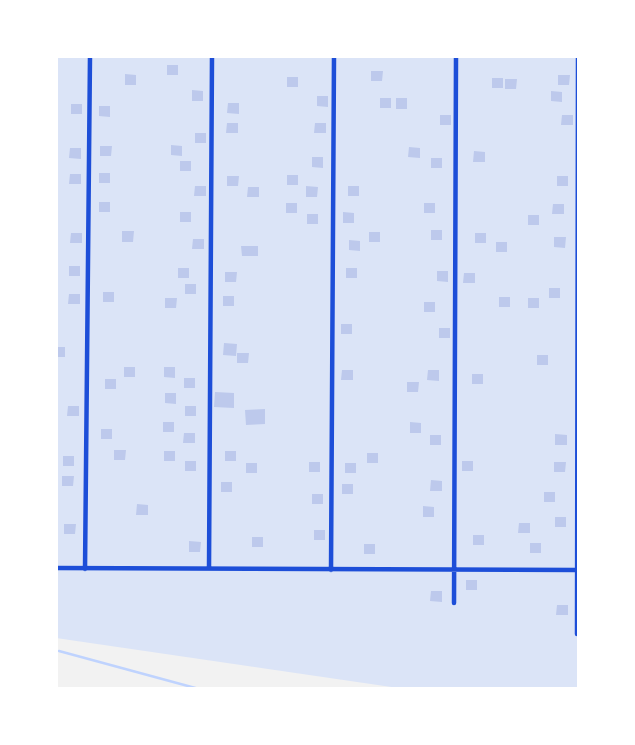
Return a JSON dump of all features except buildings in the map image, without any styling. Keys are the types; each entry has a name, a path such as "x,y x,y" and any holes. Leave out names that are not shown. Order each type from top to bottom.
{"street":[{"path":"85,569 90,56"},
{"path":"209,568 212,56"},
{"path":"331,570 334,56"},
{"path":"454,604 456,56"},
{"path":"577,634 578,56"},
{"path":"56,568 578,570"}],"shaded area":[{"path":"56,56 579,56 579,689 405,689 56,638"}],"waterway":[{"path":"59,651 199,689"}]}
